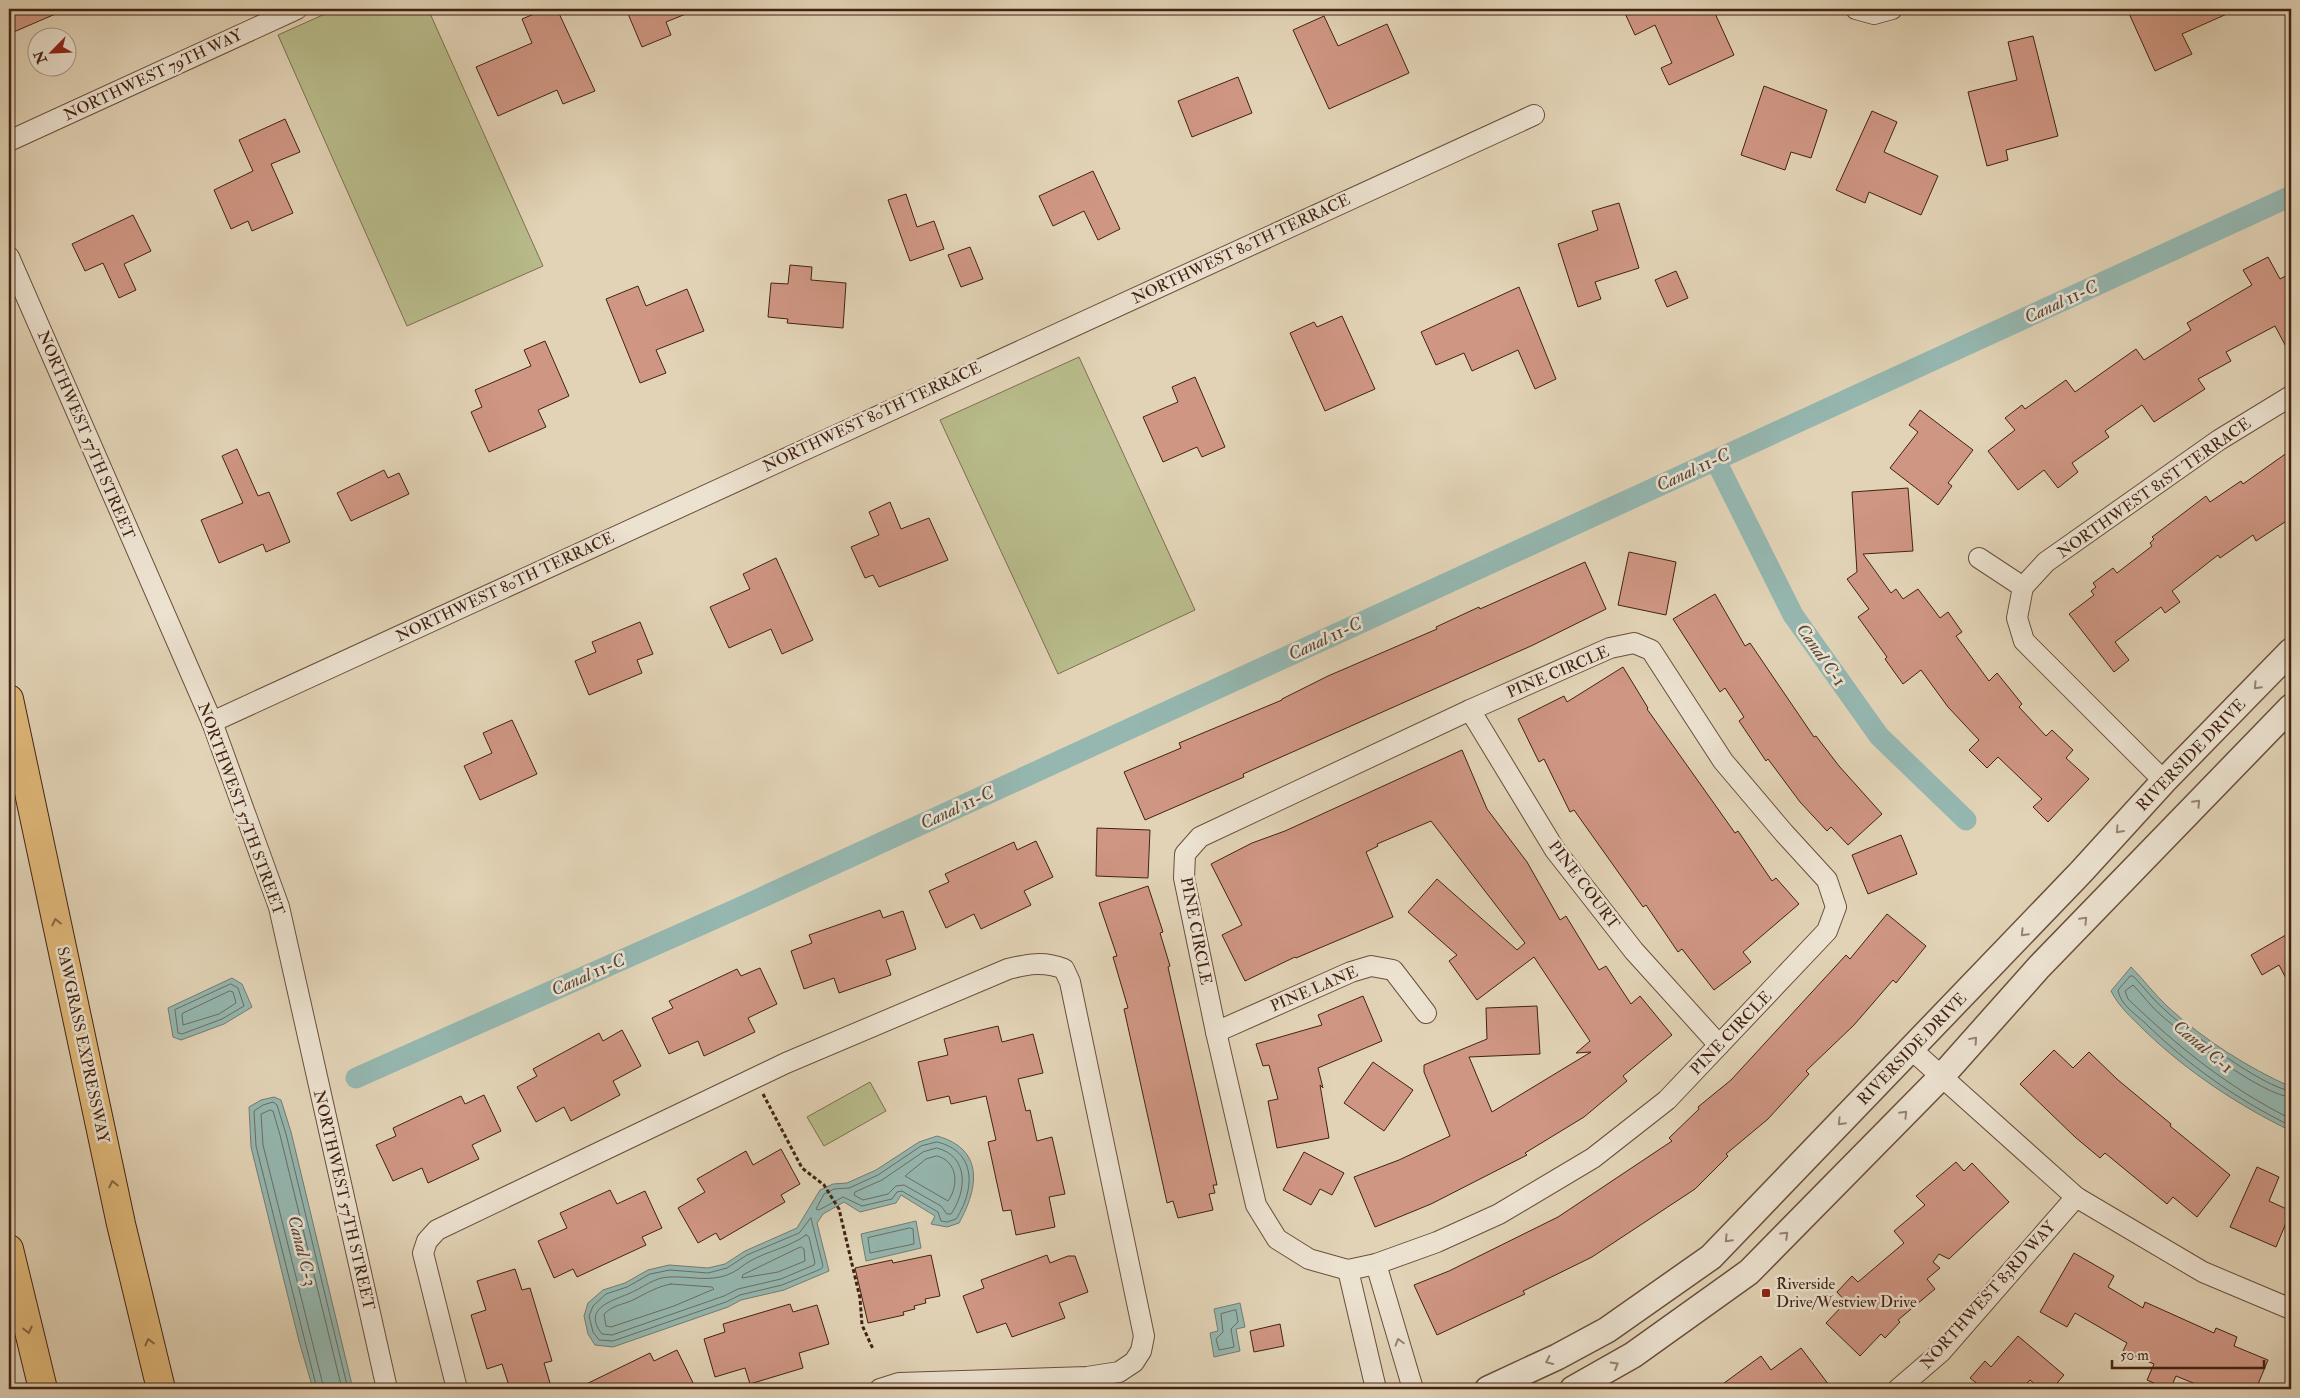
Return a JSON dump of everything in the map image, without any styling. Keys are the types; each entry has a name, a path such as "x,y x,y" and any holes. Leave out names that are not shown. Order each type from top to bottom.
{"highway":[{"name":"SAWGRASS EXPRESSWAY","path":"9,699 121,1224 161,1389"},
{"path":"9,1248 43,1389"}],"street":[{"name":"NORTHWEST 79TH WAY","path":"9,141 297,9"},
{"path":"1856,9 1874,14 1892,9"},
{"name":"NORTHWEST 80TH TERRACE","path":"212,722 1534,115"},
{"name":"NORTHWEST 57TH STREET","path":"9,257 212,722 279,907 387,1389"},
{"name":"NORTHWEST 81ST TERRACE","path":"2023,587 2046,562 2219,440 2291,396"},
{"path":"1979,558 2023,587 2017,618 2024,641 2164,781"},
{"name":"PINE CIRCLE","path":"1634,643 1651,650 1723,761 1784,834 1827,880 1836,907 1827,931 1667,1100 1593,1158 1499,1214 1437,1242 1376,1264 1348,1270 1309,1259 1277,1239 1256,1205 1216,1032 1184,878 1185,854 1200,836 1470,710 1610,648 1634,643"},
{"name":"RIVERSIDE DRIVE","path":"1488,1389 1557,1357 1607,1330 1711,1257 1912,1050 2081,872 2164,781 2291,651"},
{"path":"1572,1389 1633,1355 1749,1272 1942,1076 2039,967 2291,707"},
{"name":"PINE COURT","path":"1470,710 1555,850 1634,951 1719,1045"},
{"path":"457,1389 423,1253 427,1241 437,1230 754,1078 1008,969 1031,963 1051,964 1064,969 1070,982 1144,1336 1141,1351 1134,1362 1118,1372 1087,1377 893,1387"},
{"name":"PINE LANE","path":"1216,1032 1351,972 1371,966 1393,970 1426,1013"},
{"path":"1912,1050 2076,1197 2203,1272 2291,1309"},
{"name":"NORTHWEST 83RD WAY","path":"1898,1389 1941,1352 2076,1197"},
{"path":"1376,1264 1412,1389"},
{"path":"1348,1270 1376,1389"}],"path":[{"path":"754,1078 802,1168 824,1185 839,1209 860,1298 862,1325 873,1349"}],"green space":[{"path":"336,9 428,9 543,266 407,326 278,35"},
{"path":"1079,357 1195,610 1058,674 940,420"},
{"path":"870,1082 886,1111 824,1146 807,1117"}],"water":[{"path":"2131,967 2163,1002 2196,1031 2242,1062 2291,1087 2291,1131 2215,1087 2179,1061 2131,1017 2111,991"},
{"path":"232,978 242,984 252,1007 224,1024 181,1040 173,1037 168,1008"},
{"name":"Canal C-3","path":"274,1097 281,1100 291,1132 353,1389 313,1389 299,1341 251,1147 249,1107 261,1100"},
{"path":"937,1136 952,1142 963,1150 970,1160 973,1171 971,1196 959,1223 947,1227 931,1224 935,1216 901,1195 896,1203 860,1212 844,1202 823,1214 817,1223 829,1271 784,1290 741,1300 728,1307 613,1347 595,1345 588,1334 584,1316 588,1303 603,1290 625,1283 648,1270 669,1265 708,1268 725,1264 745,1251 797,1228 820,1190 833,1184 847,1183 876,1170 919,1142"},
{"path":"916,1221 921,1248 866,1261 861,1234"},
{"path":"1240,1303 1245,1327 1236,1329 1240,1351 1214,1357 1210,1333 1218,1331 1214,1309"}],"building":[{"path":"9,9 67,9 9,34"},
{"path":"546,9 557,9 595,91 563,104 557,90 498,116 476,67 532,43 522,19"},
{"path":"626,9 698,9 666,22 671,35 642,47"},
{"path":"1623,9 1713,9 1734,55 1669,85 1661,68 1672,63 1655,25 1635,35"},
{"path":"2127,9 2238,9 2182,34 2192,54 2155,71"},
{"path":"1324,16 1338,46 1387,24 1409,73 1329,109 1293,30"},
{"path":"2033,36 2058,136 2006,150 2008,160 1987,166 1968,92 2017,80 2008,42"},
{"path":"1238,77 1252,113 1192,137 1178,101"},
{"path":"1764,86 1827,110 1811,158 1791,152 1785,170 1741,155"},
{"path":"1872,111 1897,122 1884,152 1938,176 1921,215 1869,192 1865,203 1836,190"},
{"path":"285,119 300,152 271,164 293,213 252,231 248,221 231,229 214,190 253,171 239,140"},
{"path":"1093,171 1120,229 1098,240 1084,211 1053,226 1039,196"},
{"path":"906,194 917,227 934,221 944,249 910,261 888,200"},
{"path":"1619,203 1639,268 1595,282 1601,299 1578,307 1558,244 1598,230 1592,211"},
{"path":"133,215 151,251 124,264 136,290 119,298 103,263 85,271 72,244"},
{"path":"970,247 983,279 961,287 948,255"},
{"path":"2268,257 2280,279 2291,273 2291,356 2275,326 2226,352 2231,361 2198,379 2205,389 2154,422 2142,405 2105,431 2109,437 2072,463 2078,472 2058,488 2044,470 2018,490 1988,451 2015,430 2005,418 2022,405 2025,409 2066,380 2075,392 2136,349 2144,360 2191,330 2187,323 2252,285 2243,270"},
{"path":"790,265 812,267 811,280 846,283 843,328 787,323 788,319 768,317 771,283 788,284"},
{"path":"1676,271 1688,298 1667,307 1655,280"},
{"path":"638,286 646,306 687,289 704,331 656,350 666,373 640,383 606,299"},
{"path":"1519,287 1556,379 1535,389 1518,350 1472,371 1464,353 1436,365 1421,332"},
{"path":"1342,316 1375,389 1325,411 1290,333 1314,322 1317,327"},
{"path":"545,341 569,396 538,410 546,427 489,452 471,412 482,407 475,390 531,366 524,350"},
{"path":"1195,377 1225,447 1202,457 1197,447 1163,462 1143,417 1178,402 1172,387"},
{"path":"1920,410 1973,450 1948,483 1952,486 1938,505 1890,468 1918,432 1909,425"},
{"path":"237,449 258,496 269,492 290,542 266,552 263,544 219,563 201,520 243,503 222,456"},
{"path":"2291,450 2291,518 2256,541 2253,535 2220,558 2218,555 2172,591 2180,602 2165,613 2161,607 2115,642 2129,660 2114,672 2069,614 2094,595 2091,591 2096,587 2093,583 2113,568 2117,573 2152,546 2150,543 2154,539 2152,537 2206,496 2210,502 2241,481 2243,484"},
{"path":"384,470 388,478 399,473 409,494 351,521 337,493"},
{"path":"1908,488 1913,551 1863,554 1891,593 1896,589 1903,599 1918,589 1940,618 1948,612 1962,632 1956,636 1989,681 1997,673 2022,704 2019,707 2046,736 2052,730 2073,750 2066,758 2089,779 2048,822 2033,807 2042,799 1998,757 1987,768 1969,750 1979,740 1948,707 1921,670 1903,684 1885,659 1887,657 1858,617 1869,609 1847,579 1857,572 1852,492"},
{"path":"890,502 901,529 929,518 948,560 879,587 873,575 865,578 851,547 879,535 869,512"},
{"path":"1629,552 1676,562 1666,615 1618,605"},
{"path":"776,558 813,640 782,654 771,629 729,648 710,607 750,589 743,574"},
{"path":"1585,562 1606,609 1531,646 1243,774 1244,777 1145,820 1124,772 1181,748 1179,743 1282,700 1328,676 1437,629 1436,627 1479,607 1480,609"},
{"path":"1715,594 1745,646 1750,643 1814,737 1816,736 1839,766 1882,814 1848,845 1831,827 1827,831 1800,802 1768,759 1766,761 1739,721 1744,717 1725,688 1720,692 1673,619"},
{"path":"640,622 653,654 637,660 642,673 589,695 575,661 596,652 592,642"},
{"path":"1623,667 1647,709 1735,833 1738,831 1772,881 1776,878 1799,904 1743,952 1751,962 1714,990 1682,949 1678,952 1646,905 1643,907 1574,810 1570,812 1544,759 1539,762 1518,719 1564,696 1567,702"},
{"path":"512,720 537,774 480,800 464,766 492,753 483,733"},
{"path":"1462,750 1487,809 1527,862 1560,920 1566,916 1599,970 1606,966 1631,1004 1640,996 1672,1035 1623,1076 1627,1081 1584,1117 1525,1153 1527,1155 1431,1204 1375,1227 1354,1177 1399,1160 1450,1136 1424,1072 1424,1065 1487,1039 1486,1008 1537,1006 1540,1054 1469,1057 1492,1112 1591,1052 1576,1053 1590,1041 1534,957 1477,1000 1449,961 1457,955 1408,912 1437,879 1517,950 1525,943 1431,821 1377,844 1378,846 1366,852 1393,917 1295,957 1245,981 1222,935 1242,925 1211,864 1252,843 1285,831"},
{"path":"1097,828 1150,830 1148,878 1096,876"},
{"path":"1901,835 1917,874 1868,894 1852,855"},
{"path":"1036,841 1053,877 1024,891 1031,905 981,929 974,914 946,928 929,891 949,882 945,874 1014,842 1017,850"},
{"path":"1148,886 1163,932 1160,933 1170,966 1168,967 1217,1185 1213,1185 1215,1193 1209,1194 1213,1210 1178,1218 1173,1201 1167,1203 1124,1009 1128,1008 1113,957 1117,956 1099,903"},
{"path":"880,910 883,918 903,911 916,949 886,960 891,975 839,993 834,978 804,989 791,951 812,943 809,935"},
{"path":"1887,914 1926,946 1896,983 1893,980 1854,1025 1806,1071 1809,1074 1768,1119 1726,1154 1728,1156 1695,1189 1592,1257 1523,1291 1525,1294 1437,1335 1414,1285 1449,1271 1558,1217 1672,1141 1669,1138 1699,1109 1698,1107 1731,1080 1846,955 1850,959"},
{"path":"2291,932 2291,988 2279,965 2262,975 2251,955"},
{"path":"760,968 777,1004 748,1018 755,1032 704,1056 698,1041 669,1054 652,1018 673,1008 669,1001 737,969 741,976"},
{"path":"1363,996 1382,1041 1318,1068 1323,1088 1320,1085 1329,1138 1277,1148 1268,1101 1278,1099 1269,1065 1263,1066 1256,1044 1322,1025 1318,1015"},
{"path":"998,1026 1002,1042 1033,1034 1043,1073 1018,1079 1026,1111 1030,1110 1037,1141 1052,1137 1065,1194 1049,1197 1055,1227 1016,1235 1011,1210 1003,1211 988,1142 996,1140 986,1096 951,1104 949,1096 927,1101 918,1062 948,1055 944,1039"},
{"path":"622,1030 641,1066 613,1081 620,1095 571,1121 564,1107 536,1122 517,1087 537,1076 533,1069 599,1033 603,1041"},
{"path":"2054,1050 2073,1068 2089,1052 2118,1080 2171,1124 2170,1126 2230,1175 2197,1217 2173,1197 2167,1204 2105,1153 2100,1158 2075,1137 2020,1084"},
{"path":"1373,1062 1413,1090 1384,1131 1344,1103"},
{"path":"484,1095 501,1131 472,1145 479,1159 428,1183 422,1168 393,1181 376,1145 396,1136 393,1128 461,1096 465,1104"},
{"path":"781,1149 800,1184 781,1195 785,1202 720,1240 716,1233 698,1243 678,1208 705,1192 697,1179 746,1151 753,1165"},
{"path":"1304,1152 1344,1173 1332,1195 1320,1189 1311,1205 1283,1190"},
{"path":"1956,1162 1964,1171 1972,1163 2009,1202 1949,1259 1939,1254 1933,1262 1940,1268 1927,1279 1935,1289 1898,1320 1900,1322 1885,1338 1881,1334 1860,1356 1826,1323 1846,1302 1837,1292 1852,1276 1858,1282 1904,1243 1894,1231 1925,1205 1916,1196"},
{"path":"2257,1167 2279,1177 2269,1201 2291,1211 2276,1247 2230,1227"},
{"path":"610,1190 617,1204 645,1191 662,1228 642,1237 646,1245 577,1277 573,1269 554,1278 538,1241 567,1228 560,1213"},
{"path":"2074,1253 2114,1276 2108,1287 2143,1308 2145,1302 2214,1333 2216,1328 2237,1337 2234,1346 2268,1360 2256,1389 2208,1389 2176,1376 2170,1389 2167,1389 2147,1380 2154,1364 2123,1351 2127,1343 2075,1313 2067,1327 2040,1312"},
{"path":"931,1255 940,1296 925,1299 926,1303 914,1306 915,1309 903,1312 904,1315 868,1323 855,1268 892,1260 893,1263"},
{"path":"1047,1255 1050,1263 1068,1256 1075,1256 1088,1292 1059,1303 1065,1318 1012,1337 1006,1323 977,1333 963,1296 984,1288 981,1280"},
{"path":"515,1269 522,1290 530,1288 552,1361 544,1363 550,1383 530,1389 510,1389 502,1364 487,1369 471,1315 486,1310 477,1281"},
{"path":"790,1304 793,1312 817,1305 829,1344 799,1353 803,1368 750,1384 745,1368 715,1377 704,1339 725,1332 723,1324"},
{"path":"1280,1324 1284,1346 1254,1352 1250,1331"},
{"path":"2018,1336 2064,1375 2052,1389 2041,1389 2030,1380 2022,1389 1984,1389 1970,1378 1985,1361 1991,1367"},
{"path":"1801,1348 1832,1389 1716,1389 1761,1356 1771,1370"},
{"path":"677,1350 696,1389 576,1389 650,1353 654,1361"}],"waterway":[{"name":"Canal 11-C","path":"356,1078 741,907 2291,196"},
{"name":"Canal C-1","path":"1716,461 1793,615 1879,736 1966,820"}],"place":[{"name":"Riverside Drive/Westview Drive","path":"1766,1293"}]}
